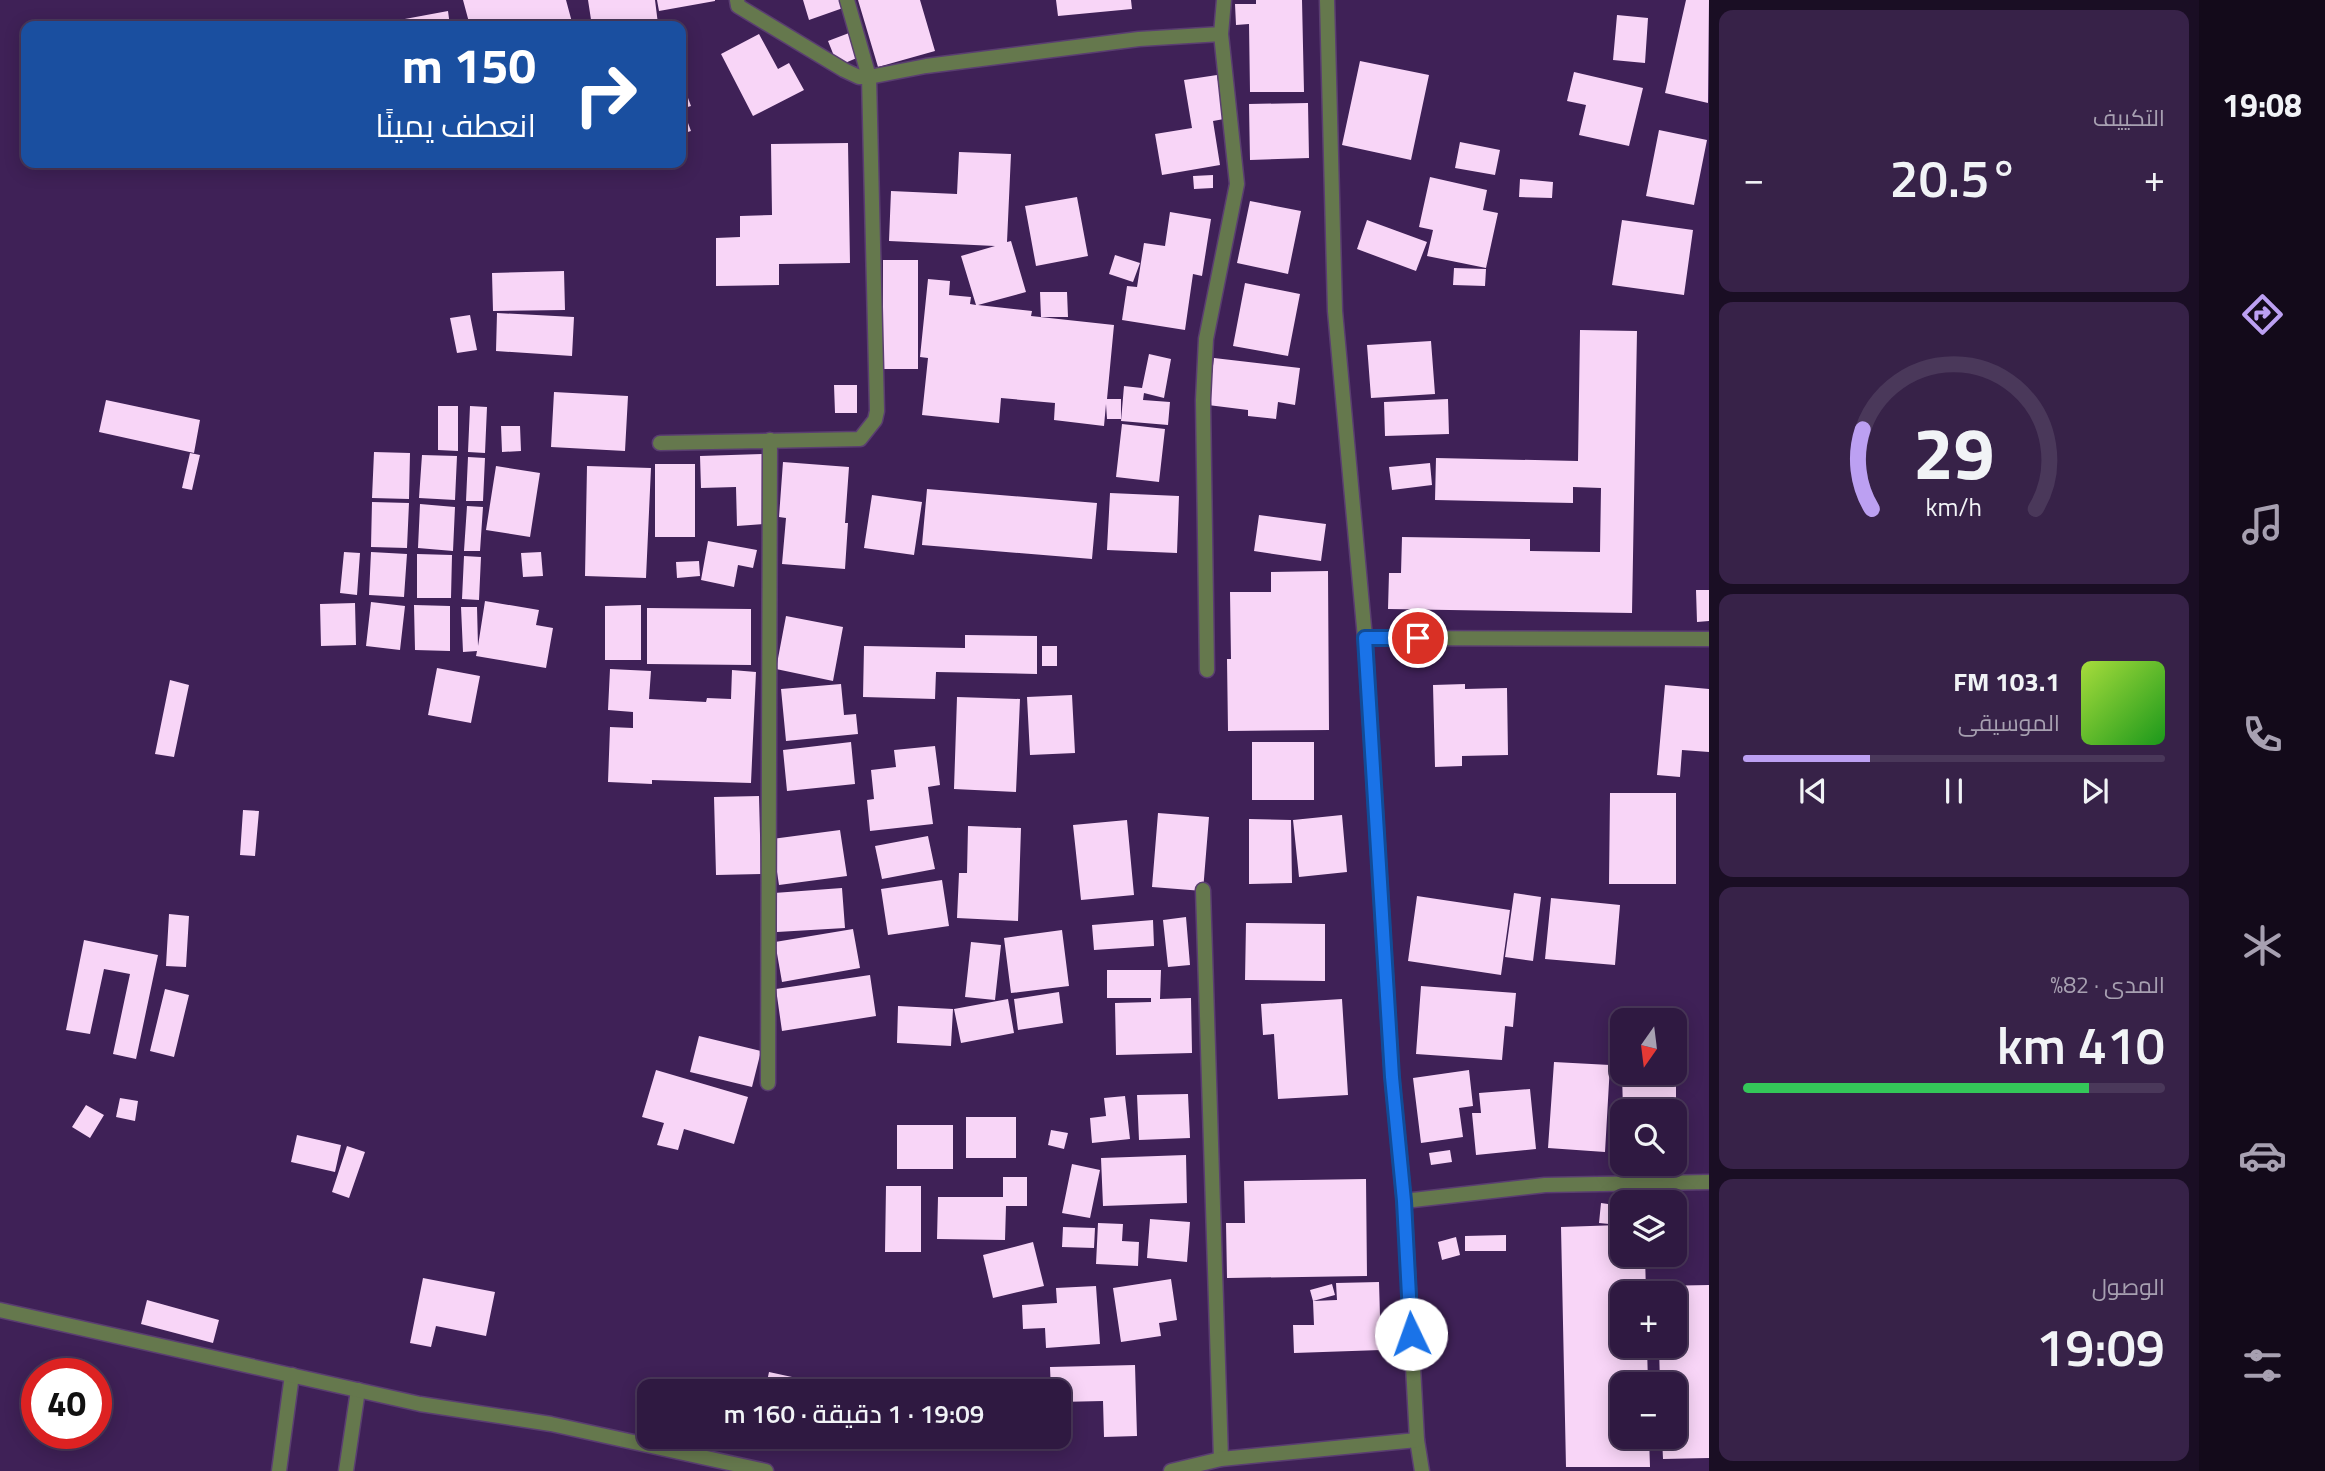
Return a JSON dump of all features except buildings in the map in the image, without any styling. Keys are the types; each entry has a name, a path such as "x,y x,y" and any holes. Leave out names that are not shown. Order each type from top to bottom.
{"street":[{"path":"737,0 738,6 835,65 852,74 869,78 926,65 1125,41 1220,34"},
{"path":"660,443 860,439 875,420 869,78 848,0"},
{"path":"1207,670 1203,400 1206,339 1237,184 1220,34 1224,0"},
{"path":"1326,0 1335,311 1365,638 1392,1077 1404,1201 1417,1440 1422,1471"},
{"path":"768,1083 770,440"},
{"path":"1365,638 1709,639"},
{"path":"1203,890 1221,1459"},
{"path":"1404,1201 1545,1185 1709,1182"},
{"path":"0,1310 420,1404 551,1424 766,1471"},
{"path":"279,1471 292,1375"},
{"path":"346,1471 358,1390"},
{"path":"1171,1471 1221,1459 1417,1440"}],"route":[{"path":"1411,1334 1365,638 1418,638"}]}
